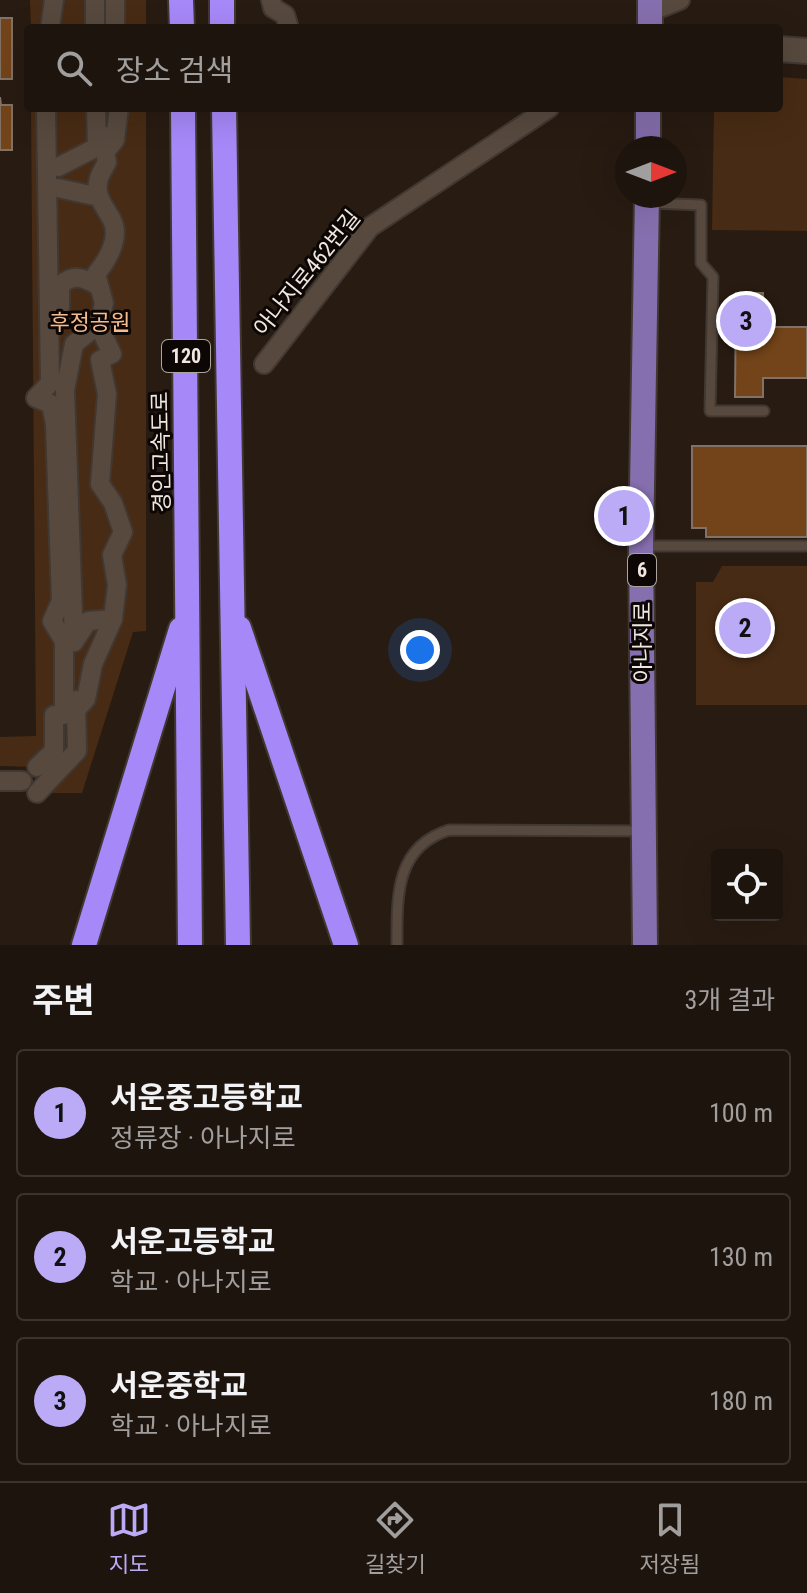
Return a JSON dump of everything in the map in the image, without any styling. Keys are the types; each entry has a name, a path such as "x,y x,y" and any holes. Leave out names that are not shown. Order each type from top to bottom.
{"highway":[{"path":"181,0 182,24"},
{"path":"222,0 222,24"},
{"name":"경인고속도로","path":"183,112 190,945"},
{"name":"120","path":"224,112 238,945"},
{"name":"120","path":"231,603 346,945"},
{"name":"경인고속도로","path":"84,945 189,604"}],"main road":[{"path":"648,112 648,136"},
{"name":"아나지로","path":"645,945 641,546 647,208"}],"street":[{"path":"51,24 54,0"},
{"path":"62,24 65,0"},
{"path":"95,0 95,24"},
{"path":"112,0 112,24"},
{"path":"271,0 273,8 285,15 288,24"},
{"path":"650,13 680,0"},
{"path":"783,49 807,51"},
{"path":"37,767 54,751 54,715 64,715 64,641 52,621 61,601 55,424 51,404 36,398 50,383 46,112"},
{"path":"56,112 59,337 74,344"},
{"path":"96,112 97,147"},
{"path":"58,167 106,144 116,112"},
{"path":"76,710 86,699 93,664 113,619 117,585 112,555 123,532 113,503 100,484 107,394 100,360 112,354 99,326 103,321 104,303 96,274 105,264 113,243 113,221 99,197 99,175 107,162 105,152 115,140 117,112"},
{"name":"아나지로462번길","path":"264,364 370,227 543,112"},
{"path":"58,188 99,197"},
{"path":"60,285 69,278 82,277 97,285"},
{"path":"37,793 77,751 65,390 74,344 103,321"},
{"path":"74,642 88,621 113,619"},
{"path":"0,781 22,781"}],"lane":[{"path":"687,204 701,205 701,263 713,277 710,411 764,411"},
{"path":"641,546 807,546"},
{"path":"397,945 399,890 405,870 414,849 431,836 449,830 644,831"}],"green space":[{"path":"30,0 146,0 146,24 31,24"},
{"path":"783,77 807,79 807,231 712,230 714,112 783,112"},
{"name":"후정공원","path":"31,112 146,112 146,631 133,632 82,793 37,793 36,767 0,766 0,737 36,736"},
{"path":"722,566 807,566 807,705 696,705 696,582 713,582"}],"building":[{"path":"0,18 12,18 12,79 0,79"},
{"path":"0,97 1,105 12,105 12,150 0,150"},
{"path":"736,293 763,293 763,327 807,327 807,378 763,378 763,397 735,397"},
{"path":"692,446 807,446 807,537 706,537 706,528 692,528"}],"place":[{"name":"서운중학교","path":"746,321"},
{"name":"서운중고등학교","path":"624,516"},
{"name":"서운고등학교","path":"745,628"}]}
